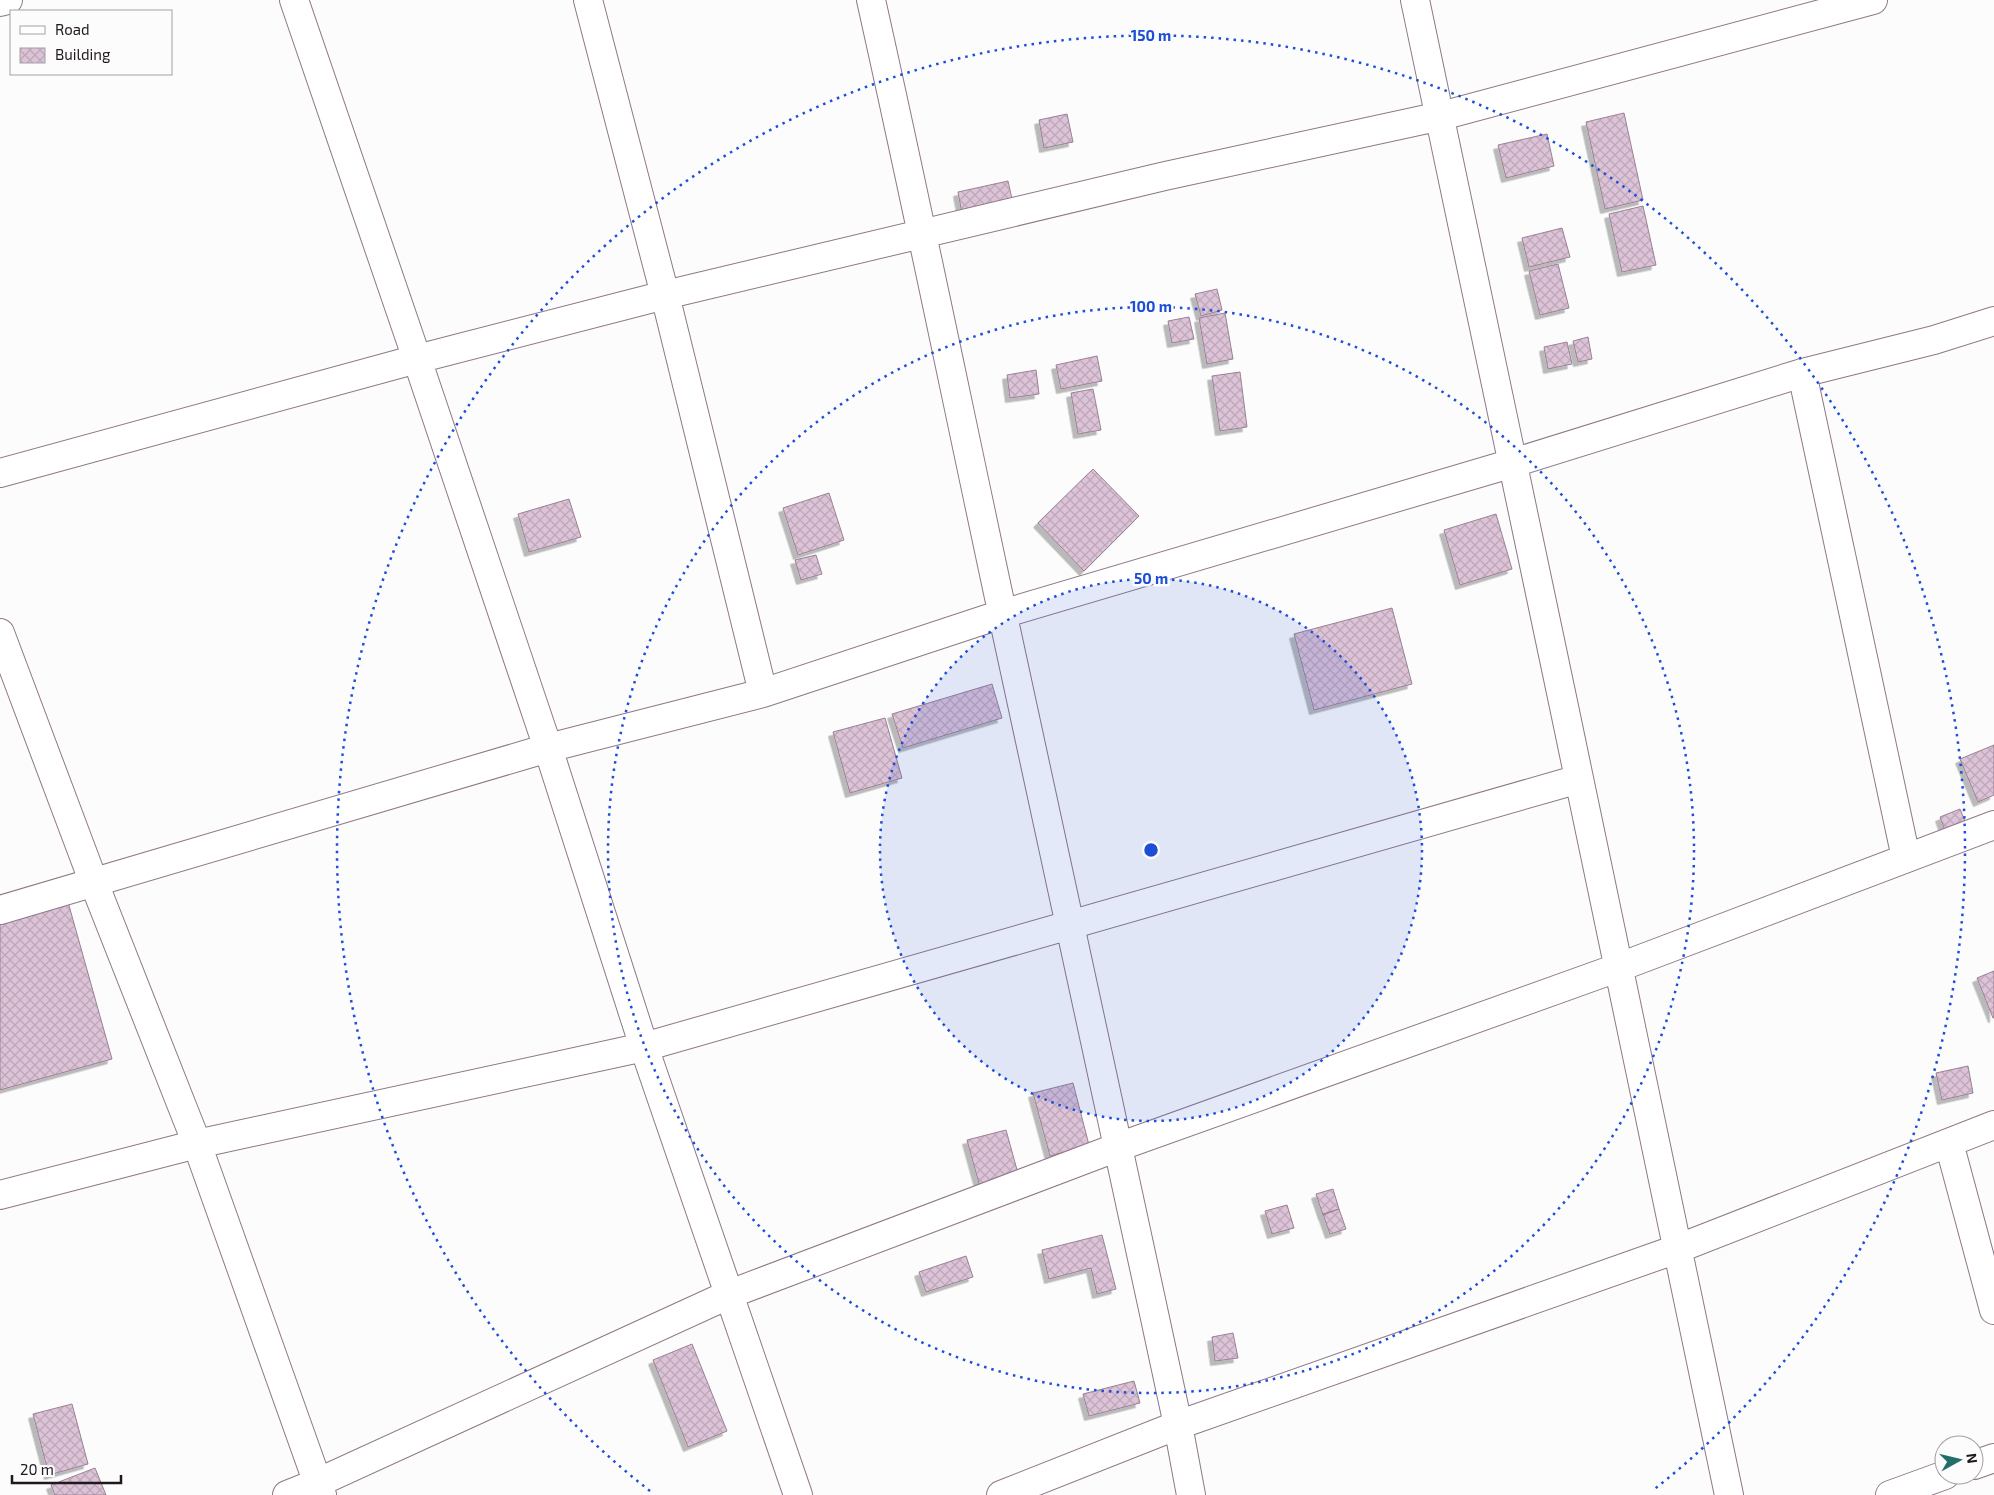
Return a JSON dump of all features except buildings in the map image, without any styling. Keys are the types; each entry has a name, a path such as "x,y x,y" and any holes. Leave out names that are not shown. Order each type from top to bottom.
{"street":[{"path":"0,2 8,0"},
{"path":"294,0 548,748 644,1047 798,1495"},
{"path":"588,0 665,295 763,693"},
{"path":"871,0 923,233 1002,614 1071,925 1178,1425 1191,1495"},
{"path":"1415,0 1441,116 1617,968 1729,1495"},
{"path":"0,473 417,359 665,295 1165,176 1441,116 1874,0"},
{"path":"0,910 548,748 763,693 1002,614 1513,463 1802,372 1934,340 1994,321"},
{"path":"1802,372 1906,858"},
{"path":"0,633 94,883 197,1144 319,1489"},
{"path":"0,1195 197,1144 644,1047 1579,779"},
{"path":"286,1495 319,1489 730,1294 1118,1147 1617,968 1994,825"},
{"path":"1001,1495 1178,1425 1677,1249 1994,1126"},
{"path":"1949,1143 1994,1310"},
{"path":"1890,1495 1934,1479"}]}
